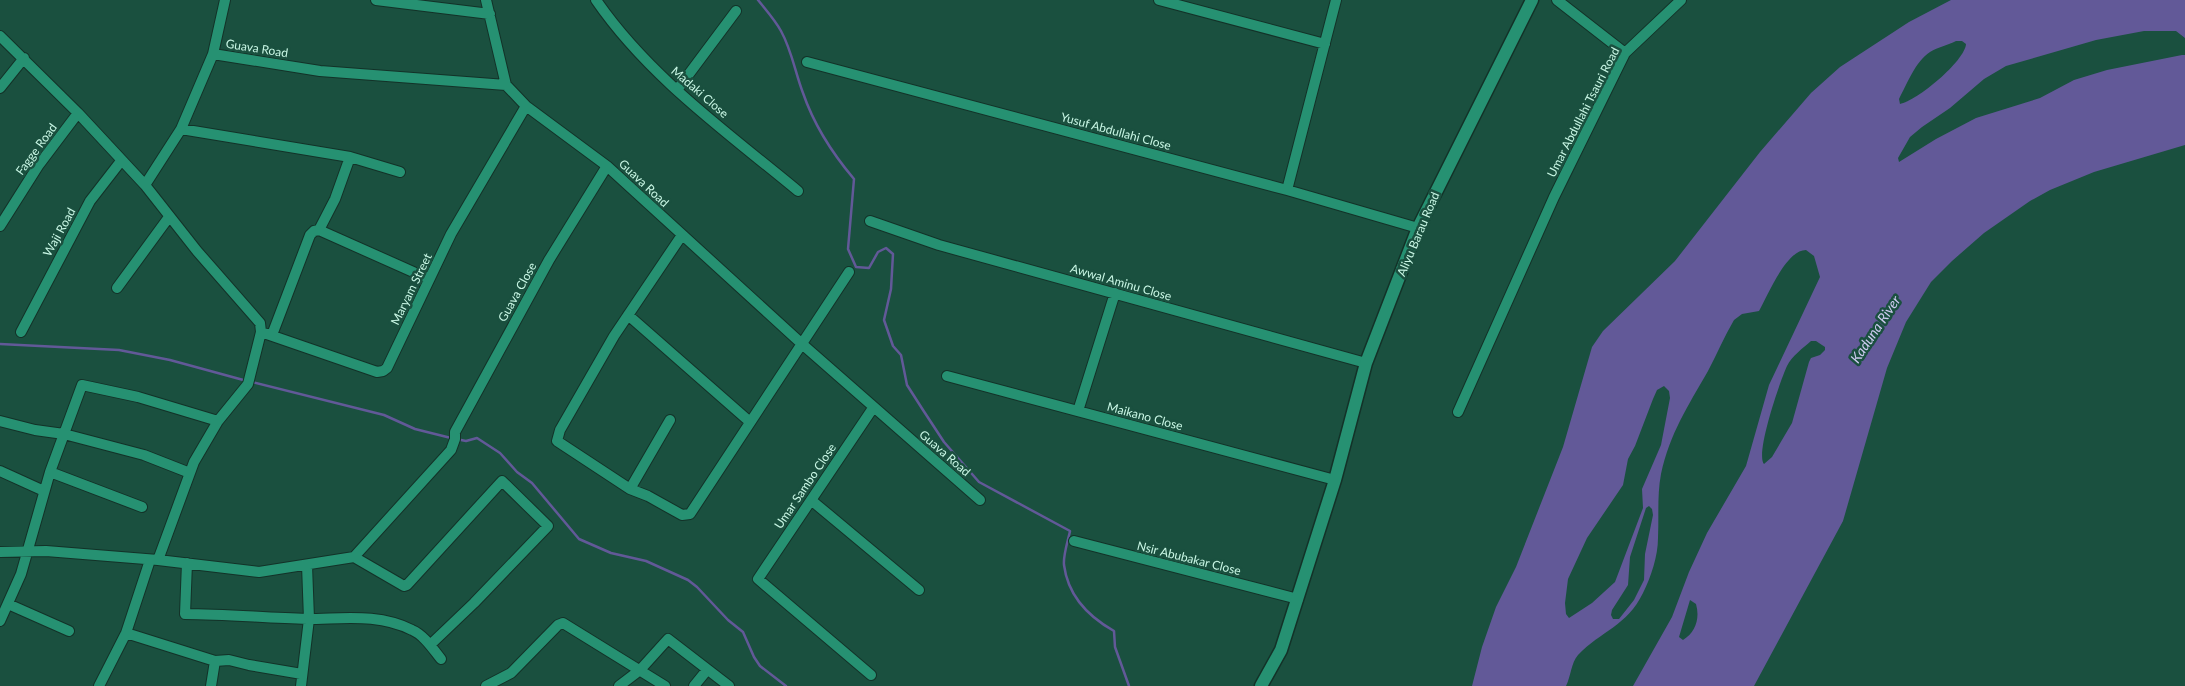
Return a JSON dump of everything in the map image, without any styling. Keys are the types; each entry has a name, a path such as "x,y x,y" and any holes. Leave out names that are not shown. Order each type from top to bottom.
{"street":[{"path":"144,185 181,128 213,54 225,0"},
{"path":"376,0 490,14"},
{"path":"486,0 506,85"},
{"name":"Madaki Close","path":"596,0 638,52 677,90 798,191"},
{"path":"1159,0 1325,44"},
{"path":"1287,190 1336,0"},
{"name":"Aliyu Barau Road","path":"1261,686 1281,650 1335,480 1366,363 1418,228 1532,0"},
{"path":"1558,0 1625,54"},
{"name":"Umar Abdullahi Tsauri Road","path":"1458,412 1554,197 1625,54 1682,0"},
{"path":"677,90 736,11"},
{"path":"0,36 78,113 144,185 197,252 260,323 261,332 249,380 218,421 194,462 126,633 99,686"},
{"name":"Guava Road","path":"213,54 320,71 506,85 526,106 607,166 802,344 980,500"},
{"path":"0,88 24,58"},
{"name":"Yusuf Abdullahi Close","path":"807,62 1287,190 1418,228"},
{"name":"Maryam Street","path":"261,332 377,372 383,371 451,234 526,106"},
{"name":"Fagge Road","path":"0,226 38,166 78,113"},
{"path":"181,128 350,157 400,172"},
{"path":"319,230 335,199 350,157"},
{"name":"Waji Road","path":"21,332 90,201 121,161"},
{"name":"Guava Close","path":"354,557 451,450 455,439 455,432 549,260 607,166"},
{"path":"117,288 169,216"},
{"name":"Awwal Aminu Close","path":"870,221 939,245 1366,363"},
{"path":"272,335 310,235 314,231 319,230 429,279"},
{"path":"682,235 628,316 560,430 557,441 630,489 648,496 682,515 690,514 850,272"},
{"path":"1078,411 1115,293"},
{"path":"628,316 750,422"},
{"name":"Maikano Close","path":"947,376 1335,480"},
{"path":"0,621 20,574 50,472 82,384 138,397 218,421"},
{"name":"Umar Sambo Close","path":"871,675 758,579 874,408"},
{"path":"630,489 670,420"},
{"path":"0,421 35,430 64,434 144,455 190,474"},
{"path":"0,471 44,491"},
{"path":"50,472 142,507"},
{"path":"0,552 26,550 154,560 259,572 354,557 407,586 502,482 548,526 430,646"},
{"path":"811,500 919,590"},
{"name":"Nsir Abubakar Close","path":"1074,541 1298,599"},
{"path":"187,564 185,614 309,619 355,617 390,622 414,630 441,659"},
{"path":"301,686 309,619 307,565"},
{"path":"8,604 69,631"},
{"path":"486,686 511,673 558,625 564,623 665,686"},
{"path":"126,633 215,661 229,660 302,674"},
{"path":"619,686 640,670 668,640 729,686"},
{"path":"211,686 215,661"},
{"path":"694,686 707,670"}],"water":[{"name":"Kaduna River","path":"1951,0 2185,0 2185,38 2176,31 2144,31 2096,40 2006,66 1984,79 1950,108 1910,137 1898,158 1899,162 1936,139 1976,118 2040,98 2074,80 2107,70 2182,55 2185,55 2185,145 2094,172 2050,190 2030,201 1984,233 1931,282 1906,322 1887,368 1843,521 1754,686 1633,686 1672,617 1689,572 1707,533 1746,466 1769,385 1820,277 1814,256 1806,250 1791,257 1778,274 1759,311 1742,314 1734,320 1680,420 1669,446 1661,474 1658,545 1655,559 1649,580 1637,604 1621,621 1578,655 1566,686 1472,686 1482,647 1496,607 1516,567 1563,447 1592,347 1603,331 1675,261 1760,152 1811,93 1840,67 1909,22","holes":["1956,41 1962,41 1966,44 1964,51 1949,70 1917,96 1900,104 1899,99 1920,61 1936,49","1811,341 1816,341 1825,347 1825,350 1820,355 1811,358 1792,423 1772,457 1764,464 1762,458 1765,433 1779,386 1789,362","1664,386 1669,391 1670,398 1661,445 1642,489 1643,508 1615,582 1592,603 1569,618 1566,614 1565,603 1568,579 1587,538 1623,485 1628,459 1657,390","1649,506 1652,509 1653,515 1645,554 1644,580 1634,600 1619,619 1613,619 1611,615 1612,610 1628,585 1630,557 1646,508","1690,600 1696,604 1697,619 1694,629 1683,640 1679,637"]}],"waterway":[{"path":"758,0 776,23 785,39 807,105 818,127 831,149 854,179 848,249 856,267 869,268 878,252 886,248 893,254 891,289 884,320 893,346 901,355 907,385 944,442 979,482 1070,531 1064,561 1066,576 1075,596 1081,604 1096,619 1114,631 1115,647 1129,686"},
{"path":"0,344 119,350 170,360 247,381"},
{"path":"252,382 384,415 415,429 451,438"},
{"path":"456,439 466,441 477,438 500,453 517,472 532,483 579,539 611,553 646,561 688,580 728,620 743,632 760,666 786,686"}]}
